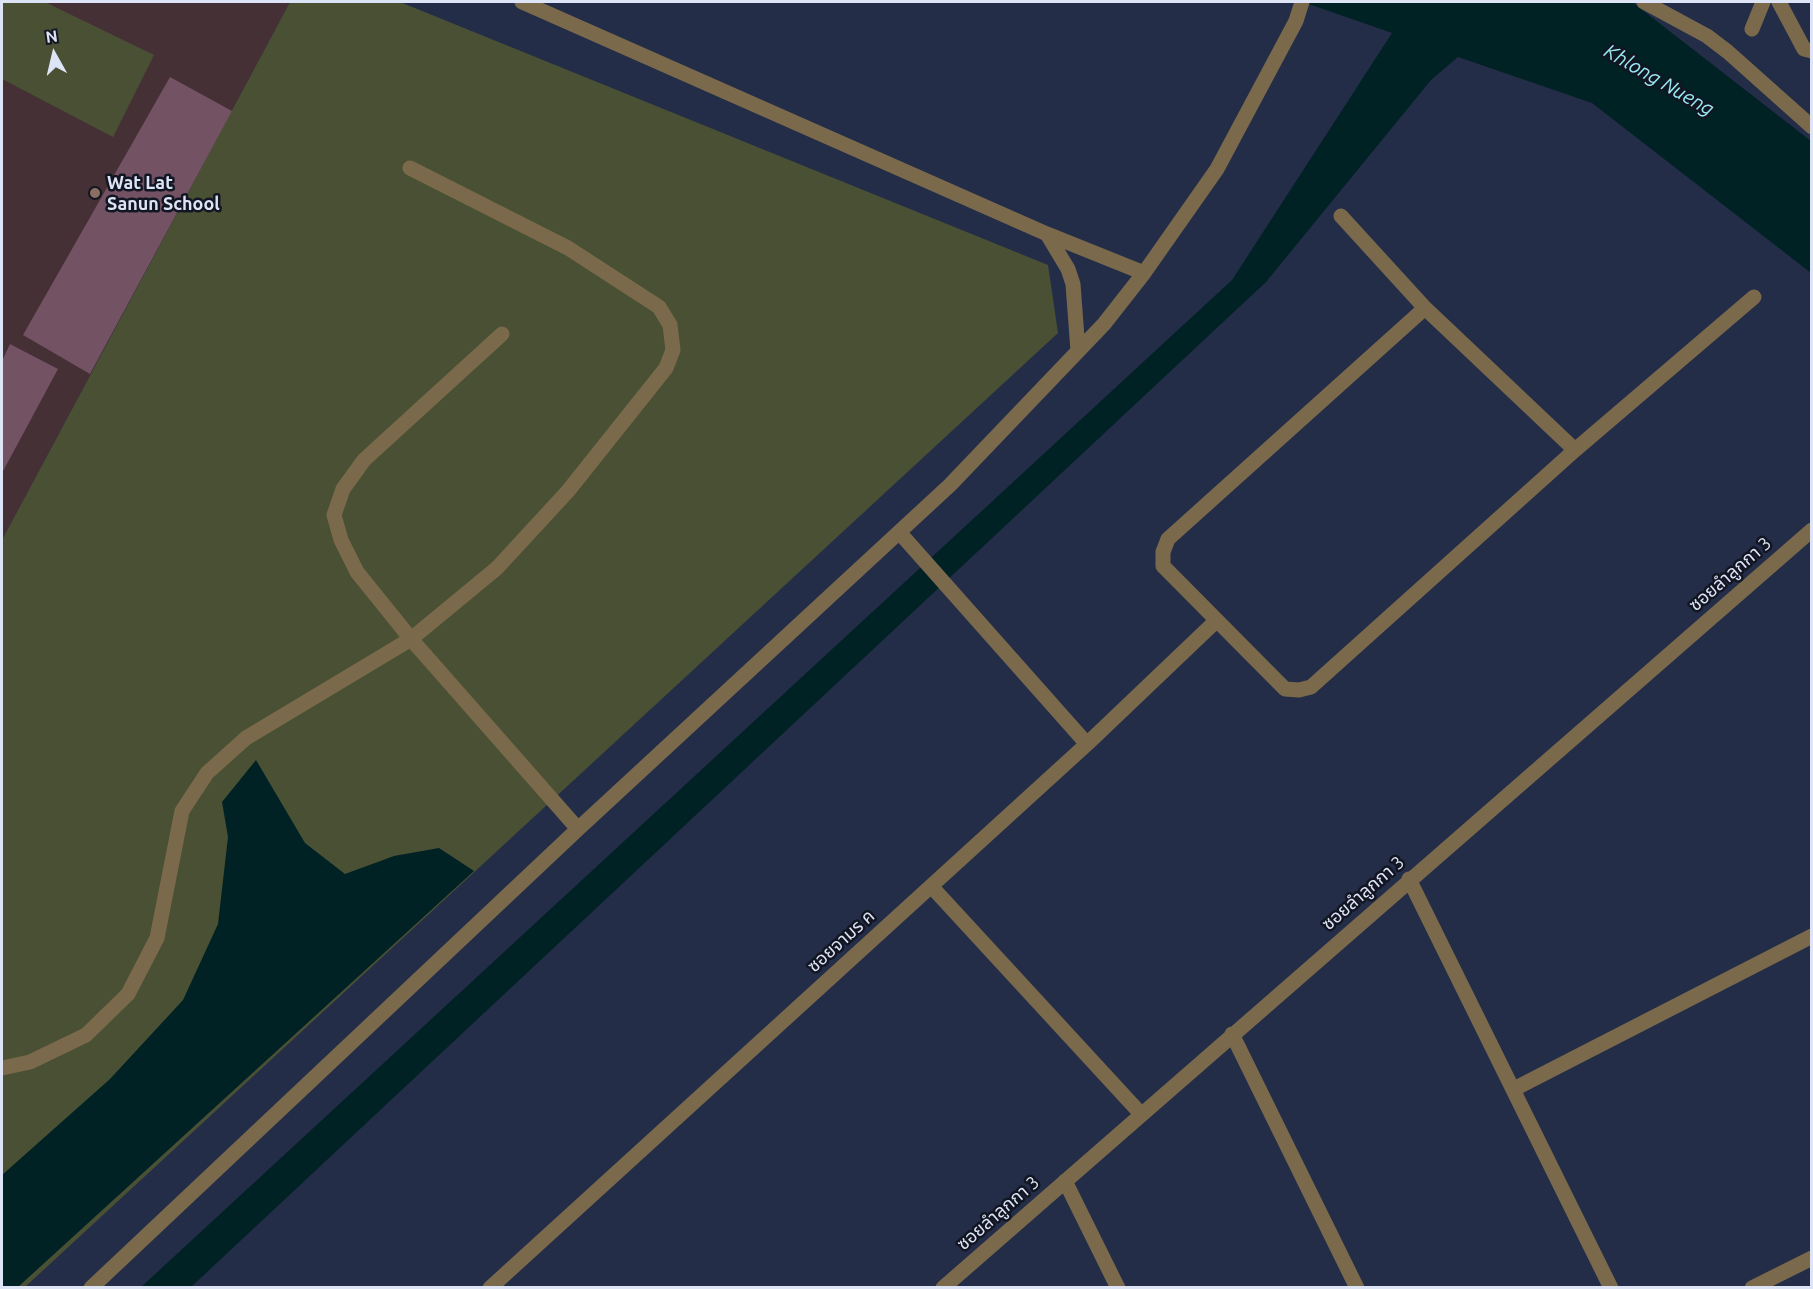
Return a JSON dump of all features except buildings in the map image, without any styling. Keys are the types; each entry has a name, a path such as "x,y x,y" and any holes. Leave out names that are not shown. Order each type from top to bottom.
{"street":[{"path":"522,2 1047,234 1143,273"},
{"path":"91,1287 578,829 950,485 1104,324 1217,169 1296,21 1302,2"},
{"path":"1644,2 1707,36 1812,127"},
{"path":"1752,29 1764,2"},
{"path":"1779,2 1804,49 1812,51"},
{"path":"2,1068 30,1062 86,1035 128,994 156,938 182,811 207,772 246,738 411,639 497,568 560,499 666,368 673,350 670,325 659,307 568,248 410,168"},
{"path":"1341,216 1425,308 1575,450"},
{"path":"1047,234 1068,269 1073,284 1078,351"},
{"path":"1425,308 1168,539 1163,552 1163,567 1285,689 1299,690 1311,687 1575,450 1754,297"},
{"path":"502,334 364,460 343,489 334,515 341,540 357,572 411,639 578,829"},
{"name":"ซอยลำลูกกา 3","path":"943,1287 1812,530"},
{"path":"899,532 944,580 1087,744"},
{"name":"ซอยจามร ค","path":"490,1287 1087,744 1216,621"},
{"path":"1409,879 1611,1287"},
{"path":"931,886 1141,1114"},
{"path":"1514,1089 1812,936"},
{"path":"1232,1034 1357,1287"},
{"path":"1065,1181 1118,1287"},
{"path":"1752,1287 1812,1258"}],"shaded area":[{"name":"Wat Lat Sanun School","path":"2,2 290,2 2,540"},
{"path":"2,2 45,2 154,55 113,137 2,79"},
{"path":"290,2 400,2 1048,265 1058,333 25,1287 2,1288 2,540"}],"water":[{"name":"Khlong Nueng","path":"1303,2 1632,2 1811,141 1811,273 1592,103 1458,57 1431,80 1266,282 191,1287 140,1288 1232,280 1392,33"},
{"path":"256,760 305,843 345,874 394,856 439,848 474,871 18,1287 2,1287 2,1175 110,1079 183,1000 218,924 228,837 222,802"}],"place":[{"name":"Wat Lat Sanun School","path":"95,193"}]}
